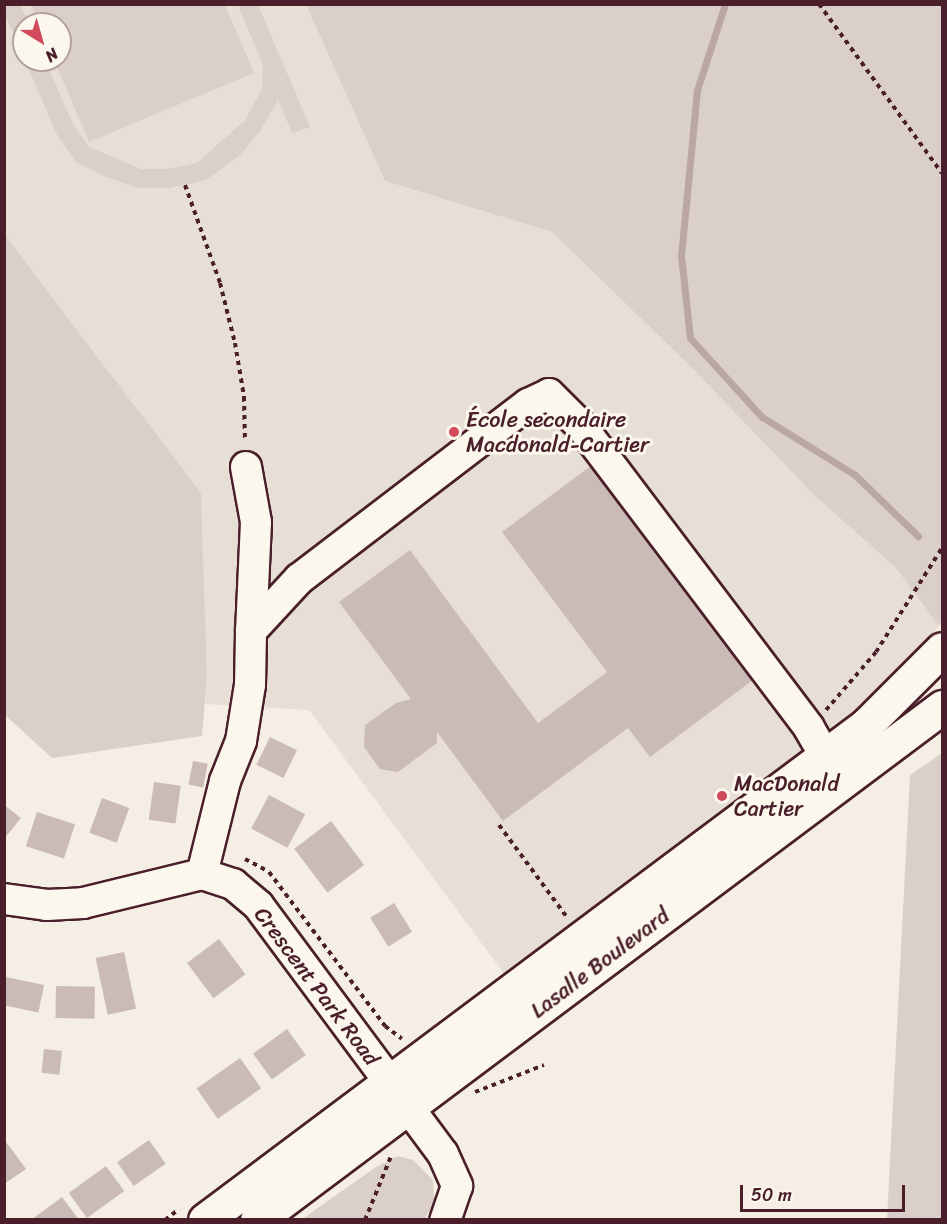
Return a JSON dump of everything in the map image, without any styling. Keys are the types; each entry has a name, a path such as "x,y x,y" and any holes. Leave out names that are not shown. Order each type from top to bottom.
{"main road":[{"name":"Lasalle Boulevard","path":"205,1220 866,725 942,649"},
{"name":"Lasalle Boulevard","path":"257,1220 942,707"}],"street":[{"path":"251,631 298,579 528,404 549,394 581,426 809,728 825,756"},
{"path":"4,899 47,905 83,903 202,874 225,782 241,741 250,685 256,522 246,466"},
{"name":"Crescent Park Road","path":"202,874 233,884 258,905 409,1106 455,1174 455,1198 445,1220"}],"path":[{"path":"819,4 942,173"},
{"path":"185,185 220,283 235,343 244,397 246,466"},
{"path":"876,652 942,548"},
{"path":"499,825 566,917"},
{"path":"245,859 257,863 282,888 415,1061"},
{"path":"365,1220 381,1188 395,1145"}],"shaded area":[{"path":"4,5 21,5 24,12 12,12 12,31"},
{"name":"École secondaire Macdonald-Cartier","path":"5,5 306,5 385,181 552,232 695,371 815,496 895,567 939,626 861,710 508,979 309,710 205,704 207,676 201,493 5,235"},
{"path":"31,5 225,5 254,73 89,142 59,72 72,72 72,12 34,12"},
{"path":"238,5 258,5 310,127 292,133 278,100 260,131 240,155 206,180 169,188 138,188 106,177 76,162 56,133 30,72 50,72 73,124 89,147 141,169 167,169 197,163 245,120 262,89 263,65"},
{"path":"306,5 942,5 942,621 939,626 895,567 815,496 695,371 552,232 385,181"},
{"path":"5,235 201,493 207,676 202,736 52,758 5,715"},
{"path":"942,753 942,1219 887,1219 910,775"},
{"path":"398,1156 413,1160 433,1180 434,1202 425,1219 302,1219 376,1167"}],"building":[{"path":"592,465 753,680 650,757 628,728 503,821 437,732 437,743 398,772 380,769 364,747 365,725 396,703 411,699 339,602 410,550 538,723 607,672 502,532"},
{"path":"270,737 297,750 283,778 256,765"},
{"path":"193,761 208,764 203,787 188,785"},
{"path":"154,782 181,786 175,823 149,820"},
{"path":"269,795 305,814 287,848 251,829"},
{"path":"102,798 129,808 117,843 89,833"},
{"path":"4,805 21,818 4,839"},
{"path":"37,812 75,824 64,859 26,846"},
{"path":"331,821 364,865 327,893 294,849"},
{"path":"394,903 412,932 388,947 370,918"},
{"path":"219,939 245,974 214,998 187,963"},
{"path":"124,952 136,1009 108,1015 96,958"},
{"path":"6,977 44,985 38,1012 4,1005"},
{"path":"56,986 95,987 94,1019 55,1018"},
{"path":"287,1029 306,1055 272,1080 253,1054"},
{"path":"44,1049 62,1051 59,1075 41,1073"},
{"path":"240,1058 261,1088 218,1119 197,1088"},
{"path":"149,1140 166,1164 134,1186 117,1162"},
{"path":"7,1143 26,1169 4,1184 4,1145"},
{"path":"106,1166 124,1191 87,1218 69,1193"},
{"path":"62,1197 79,1220 31,1220"}],"waterway":[{"path":"725,4 697,90 681,255 690,338 762,417 855,475 918,536"}],"place":[{"name":"École secondaire Macdonald-Cartier","path":"454,432"},
{"name":"MacDonald Cartier","path":"722,796"}]}
